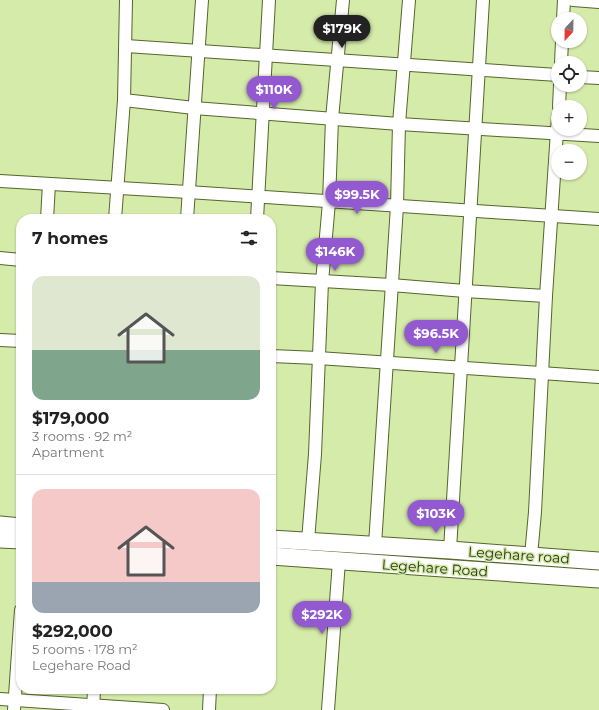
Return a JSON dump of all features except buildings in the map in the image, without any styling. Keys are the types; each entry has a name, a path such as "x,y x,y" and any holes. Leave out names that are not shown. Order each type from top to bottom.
{"main road":[{"path":"0,525 16,526"},
{"path":"0,539 16,540"},
{"name":"Legehare road","path":"276,539 599,561"},
{"name":"Legehare Road","path":"276,556 599,579"}],"street":[{"path":"115,214 124,100 126,0"},
{"path":"187,214 202,0"},
{"path":"258,214 260,197 262,114 269,0"},
{"path":"308,541 315,454 318,358 322,282 329,202 332,119 343,0"},
{"path":"375,546 397,206 399,124 409,0"},
{"path":"450,550 471,210 474,128 483,0"},
{"path":"563,12 564,0"},
{"path":"573,0 599,2"},
{"path":"126,46 551,75"},
{"path":"587,77 599,78"},
{"path":"124,100 262,114 551,134"},
{"path":"587,135 599,136"},
{"path":"531,556 536,512 546,296 557,136"},
{"path":"0,181 117,187 599,219"},
{"path":"47,214 49,184"},
{"path":"0,258 16,260"},
{"path":"276,278 546,296"},
{"path":"0,340 16,341"},
{"path":"276,356 599,377"},
{"path":"328,710 339,561"},
{"path":"14,705 16,678"},
{"path":"93,708 94,694"},
{"path":"209,710 210,694"},
{"path":"0,699 14,705 162,710"}]}
